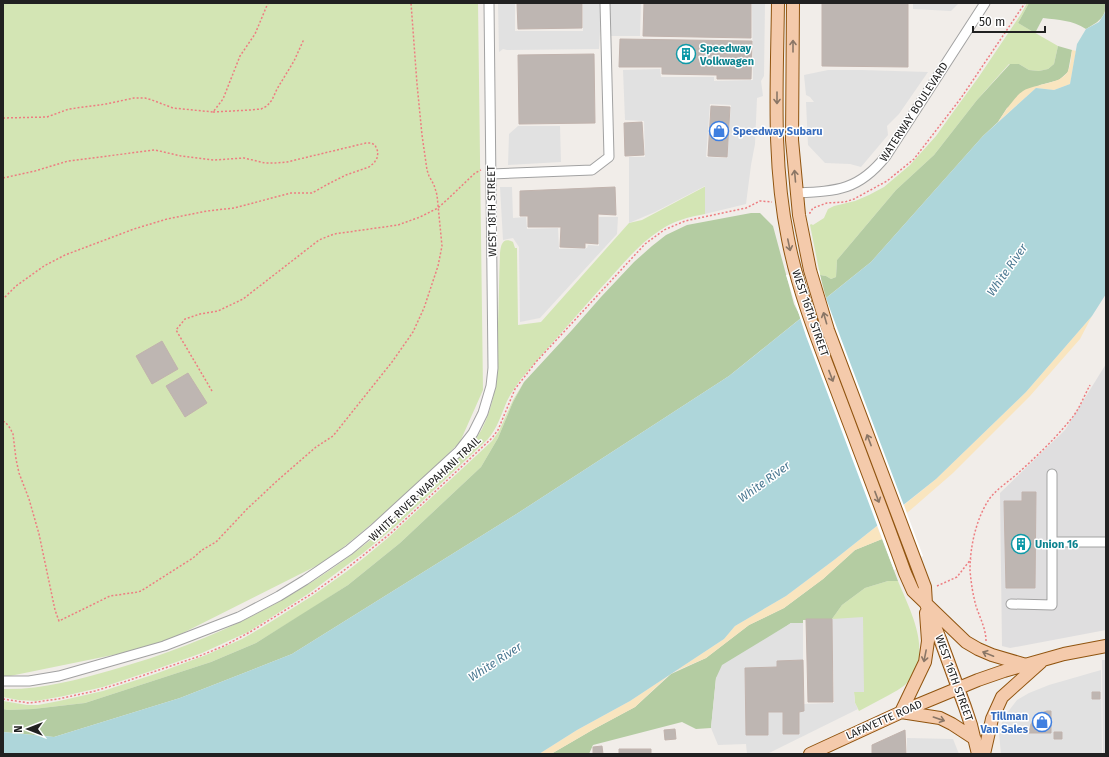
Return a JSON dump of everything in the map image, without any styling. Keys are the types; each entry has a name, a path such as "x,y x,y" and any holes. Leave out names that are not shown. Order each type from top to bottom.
{"main road":[{"name":"WEST 16TH STREET","path":"778,3 777,141 780,190 795,273 816,335 905,573 914,591 926,604"},
{"name":"WEST 16TH STREET","path":"793,3 792,140 799,215 810,270 828,330 925,587 926,604 967,713 978,754"},
{"path":"926,604 966,642 992,655 1026,665"},
{"path":"926,604 928,641 925,662 901,712 940,718 952,724 975,740"},
{"name":"LAFAYETTE ROAD","path":"810,754 829,750 901,712 958,688 1004,671 1064,654 1106,646"},
{"path":"984,754 992,719 1002,697 1043,660"}],"street":[{"name":"WEST 18TH STREET","path":"3,681 29,681 59,676 164,646 222,624 255,609 305,580 349,550 390,516 459,451 473,433 489,395 493,368 489,3"},
{"path":"492,170 592,170 609,157 606,3"},
{"name":"WATERWAY BOULEVARD","path":"797,193 830,191 844,188 875,170 886,156 985,3"},
{"path":"1011,604 1052,605 1052,474"},
{"path":"1052,542 1106,542"}],"path":[{"path":"213,112 223,100 240,56 254,34 268,3"},
{"path":"3,421 10,428 12,434 19,473 29,499 39,534 55,610 59,621 110,596 141,591 193,558 202,550 216,542 247,509 278,480 316,447 333,436 392,362 413,332 424,308 438,266 442,246 437,196 427,170 422,135 411,3"},
{"path":"809,213 813,208 828,204 846,202 864,194 888,181 914,159 961,98 1026,3"},
{"path":"3,118 47,117 69,109 106,104 134,98 145,98 173,108 213,112 261,109 267,106 272,100 294,61 304,39"},
{"path":"3,178 35,172 68,162 147,150 214,160 244,158 275,164 366,143 375,145 378,152 374,163 369,167 346,175 312,193 291,193 234,208 167,219 134,229 65,255 44,266 16,286 3,299"},
{"path":"212,391 176,330 185,319 200,314 218,311 243,299 320,240 334,234 398,225 420,217 438,208 475,173 492,170"},
{"name":"WHITE RIVER WAPAHANI TRAIL","path":"3,699 21,703 40,702 76,696 120,683 197,657 224,646 286,610 338,575 381,541 492,438 498,430 515,389 536,362 645,244 664,230 686,221 746,208 760,201 774,202"},
{"path":"986,642 986,635 976,606 970,569 972,544 978,522 990,498 1016,475 1072,418 1090,385"},
{"path":"937,586 957,577 971,559"}],"shaded area":[{"path":"498,3 515,3 515,31 583,31 583,3 600,3 599,49 503,49 499,52"},
{"path":"609,3 641,3 640,36 609,36"},
{"path":"752,3 765,3 764,76 761,81 763,96 757,98 755,144 746,204 705,214 705,186 655,212 629,223 629,157 645,157 644,121 625,120 623,70 660,69 661,77 714,77 714,81 753,80","holes":["710,104 731,105 727,158 706,157"]},
{"path":"913,3 959,3 951,11 913,9"},
{"path":"828,70 928,72 899,114 887,126 888,135 861,167 850,164 825,163 808,145 806,102 814,102 806,95 804,75"},
{"path":"518,126 560,126 561,162 508,165 509,134"},
{"path":"500,187 512,187 513,218 526,217 527,229 558,228 559,249 587,248 588,245 599,246 599,217 618,217 617,234 540,318 520,322 519,247 513,238 503,240"},
{"path":"1106,364 1106,630 1010,648 1002,646 1000,493 1065,430"},
{"path":"863,617 864,692 854,692 855,703 858,709 767,754 747,754 746,744 718,745 711,728 716,678 722,665 791,623 803,623 803,660 777,661 777,667 745,668 746,735 768,735 768,712 783,712 784,734 799,734 799,712 804,711 804,704 834,703 832,619"},
{"path":"1102,660 1106,660 1106,754 1103,754"},
{"path":"1101,670 1102,754 1001,754 999,733 1001,725 1004,717 1017,700 1029,693 1049,685"},
{"path":"907,738 953,739 959,754 907,754"}],"green space":[{"path":"3,3 478,3 483,390 460,442 404,497 328,560 157,646 5,677 3,676"},
{"path":"1027,3 1029,3 1018,23 1058,46 1054,64 1048,69 1039,71 1029,70 1019,64 1009,64 977,100 934,155 896,190 837,260 836,277 831,279 820,275 810,225 813,225 824,218 828,209 855,201 884,187 910,165 936,136 978,78"},
{"path":"1029,3 1106,3 1106,8 1103,16 1098,22 1086,29 1070,22 1043,18 1035,33 1018,23"},
{"path":"1058,46 1072,50 1068,72 1059,80 1040,85 1007,108 998,122 983,136 871,262 826,298 820,275 831,279 836,277 837,260 896,190 934,155 977,100 1010,64 1019,64 1029,70 1039,71 1048,69 1054,64"},
{"path":"706,186 705,214 681,220 664,228 651,237 628,258 521,379 509,398 497,425 488,439 398,524 362,554 308,594 248,632 202,653 151,671 103,687 36,701 3,697 3,689 31,688 58,684 158,656 202,639 244,620 285,598 324,574 362,547 398,517 433,484 466,451 482,429 488,416 495,391 498,351 500,253 503,242 507,240 513,242 515,248 517,248 518,325 541,322 629,223 642,220"},
{"path":"751,213 760,213 773,226 794,304 801,318 729,376 518,513 292,654 180,698 54,737 3,732 3,709 33,709 85,703 211,662 256,643 348,585 400,543 481,467 498,438 513,402 524,382 634,262 666,235 687,225"},
{"path":"524,382 513,402 498,438 481,467 400,543 348,585 303,614 256,643 211,662 85,703 33,709 3,709 3,701 27,705 38,705 103,691 155,674 206,655 242,639 312,596 346,572 389,537 492,441 499,431 513,400"},
{"path":"882,539 898,581 888,581 865,588 842,605 832,619 803,620 803,623 791,623 716,678 711,728 696,729 682,722 593,745 589,754 551,754 635,707 671,674 706,658 749,625 784,608 823,579 855,550"},
{"path":"888,581 898,581 914,620 918,634 918,661 914,673 905,685 859,711 855,703 854,692 864,692 832,619 842,605 865,588"}],"sand":[{"path":"1072,50 1076,51 1070,84 1054,90 1036,88 998,122 1020,93 1028,88 1054,81 1065,76 1070,66"},
{"path":"1092,316 1080,339 1030,396 953,473 907,513 904,505 936,479 1026,392"},
{"path":"877,526 882,539 855,550 823,579 784,608 749,625 706,658 675,671 724,639 735,626 786,596"},
{"path":"668,676 635,707 551,754 539,754 577,730 630,701"}],"water":[{"name":"White River","path":"1106,11 1106,294 1092,316 1026,392 936,479 786,596 735,626 724,639 630,701 577,730 539,754 3,754 3,732 54,737 180,698 292,654 518,513 729,376 871,262 983,136 1036,88 1054,90 1070,84 1077,44 1086,29 1099,22"}],"pier":[{"path":"819,270 823,290 923,556 894,570 806,336 786,275"}],"building":[{"path":"517,3 582,3 582,28 518,29"},
{"path":"644,3 751,3 751,38 643,36"},
{"path":"822,3 908,3 908,67 822,66"},
{"name":"Speedway Volkwagen","path":"620,39 752,41 751,79 717,79 717,75 662,74 662,67 619,67"},
{"path":"594,54 595,123 519,124 518,55"},
{"name":"Speedway Subaru","path":"711,106 730,107 727,157 708,156"},
{"path":"642,122 644,155 625,156 624,123"},
{"path":"615,187 616,215 598,214 598,244 585,243 585,248 560,247 561,227 528,227 528,216 520,216 520,191"},
{"path":"162,341 178,369 152,384 136,356"},
{"path":"188,373 207,403 185,417 166,386"},
{"name":"Union 16","path":"1022,492 1036,492 1035,588 1006,588 1004,501 1022,501"},
{"path":"806,619 832,619 833,702 808,702"},
{"path":"803,660 804,711 799,712 799,734 783,734 783,712 768,712 768,735 746,735 745,668 777,667 777,661"},
{"path":"1092,692 1100,692 1100,699 1092,699"},
{"name":"Tillman Van Sales","path":"1051,711 1051,733 1029,733 1031,724 1038,715"},
{"path":"675,729 676,739 665,740 664,730"},
{"path":"905,730 906,754 872,754 872,745"},
{"path":"1054,732 1062,732 1062,739 1054,739"},
{"path":"602,746 603,754 593,754 593,747"},
{"path":"619,749 651,749 651,754 619,754"}],"place":[{"name":"Speedway Volkwagen","path":"686,54"},
{"name":"Speedway Subaru","path":"719,131"},
{"name":"Union 16","path":"1021,544"},
{"name":"Tillman Van Sales","path":"1042,722"}]}
